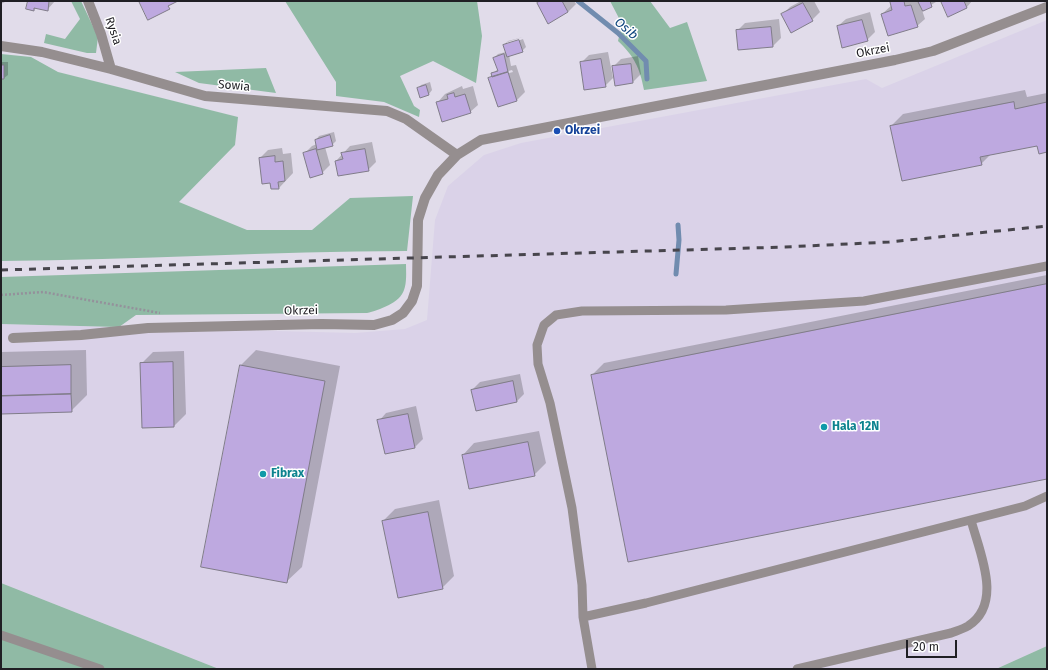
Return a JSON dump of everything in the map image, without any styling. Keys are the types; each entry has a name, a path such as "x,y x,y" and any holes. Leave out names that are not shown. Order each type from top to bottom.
{"street":[{"name":"Rysia","path":"88,1 101,34 111,69"},
{"name":"Okrzei","path":"13,338 81,335 148,328 374,324 392,320 403,313 412,301 416,286 418,220 426,198 438,175 457,155 481,140 817,76 925,53 1047,7"},
{"name":"Sowia","path":"1,46 42,52 111,69 205,96 387,111 406,119 457,155"}],"lane":[{"path":"592,669 583,617 582,585 572,508 550,403 538,364 537,346 544,325 556,315 582,311 726,310 864,301 1047,266"},
{"path":"583,617 653,601 1026,506 1047,496"},
{"path":"797,669 951,633 968,626 978,617 986,602 988,585 971,520"},
{"path":"1,635 100,669"}],"path":[{"path":"1,295 43,292 164,314"}],"shaded area":[{"path":"1047,20 1047,646 996,669 219,669 1,583 1,324 355,333 405,329 427,320 435,220 448,186 484,155 521,143 866,79 882,88"}],"green space":[{"path":"71,1 81,1 98,37 96,53 87,53 44,43 46,34 65,39 80,19"},
{"path":"285,1 477,1 482,36 476,83 433,61 400,76 414,106 420,110 419,117 384,102 336,96 336,82"},
{"path":"610,1 650,1 670,28 687,22 707,81 644,90 636,63 618,41 622,24"},
{"path":"1,54 31,57 58,72 238,117 235,145 179,202 247,230 312,230 350,198 413,196 407,251 305,252 1,261"},
{"path":"266,68 276,93 199,83 175,72"},
{"path":"406,264 406,284 402,295 394,302 367,313 136,315 119,327 1,324 1,277"},
{"path":"1,583 219,669 1,669"},
{"path":"1047,646 1047,669 996,669"}],"building":[{"path":"28,1 49,1 48,11 34,8 34,11 26,9"},
{"path":"139,1 178,1 168,6 170,9 148,20"},
{"path":"540,1 562,1 568,12 548,24 537,3"},
{"path":"904,1 905,6 911,5 918,27 888,36 881,14 892,10 890,2"},
{"path":"918,1 930,1 932,7 923,11"},
{"path":"941,1 964,1 967,8 948,17"},
{"path":"803,3 813,21 791,33 781,14"},
{"path":"862,20 868,41 842,48 837,26"},
{"path":"771,27 773,47 738,50 736,30"},
{"path":"519,40 523,52 507,57 503,45"},
{"path":"504,54 508,72 492,77 491,73 498,71 493,58"},
{"path":"601,59 606,87 584,90 580,62"},
{"path":"631,64 633,83 615,86 612,66"},
{"path":"1,65 4,65 4,79 1,79"},
{"path":"508,72 517,101 498,107 488,78"},
{"path":"426,85 429,95 420,98 417,88"},
{"path":"454,93 455,97 465,94 471,113 442,122 436,102 448,99 447,95"},
{"path":"1014,102 1015,109 1047,102 1047,152 1039,154 1037,146 980,157 982,165 902,181 890,126"},
{"path":"330,135 333,146 317,150 315,140"},
{"path":"316,149 323,174 310,178 303,153"},
{"path":"365,149 369,171 338,176 335,161 343,159 341,153"},
{"path":"275,156 275,162 283,161 285,181 278,182 279,189 271,189 270,183 262,184 259,158"},
{"name":"Hala 12N","path":"1047,284 1047,479 628,562 591,375"},
{"path":"173,362 174,427 142,428 140,363"},
{"path":"71,365 71,394 1,396 1,367"},
{"name":"Fibrax","path":"240,365 325,381 287,583 201,567"},
{"path":"513,381 517,402 476,411 471,390"},
{"path":"71,394 72,412 1,414 1,396"},
{"path":"408,414 415,448 385,454 377,420"},
{"path":"528,442 535,476 469,489 462,455"},
{"path":"428,512 443,589 398,598 382,521"}],"waterway":[{"name":"Osib","path":"578,1 618,33 646,61 647,79"},
{"name":"Osib","path":"676,274 679,240 678,225"}],"railway":[{"path":"1,270 785,247 889,242 1047,226"}],"place":[{"name":"Okrzei","path":"557,131"},
{"name":"Hala 12N","path":"824,427"},
{"name":"Fibrax","path":"263,474"}]}
